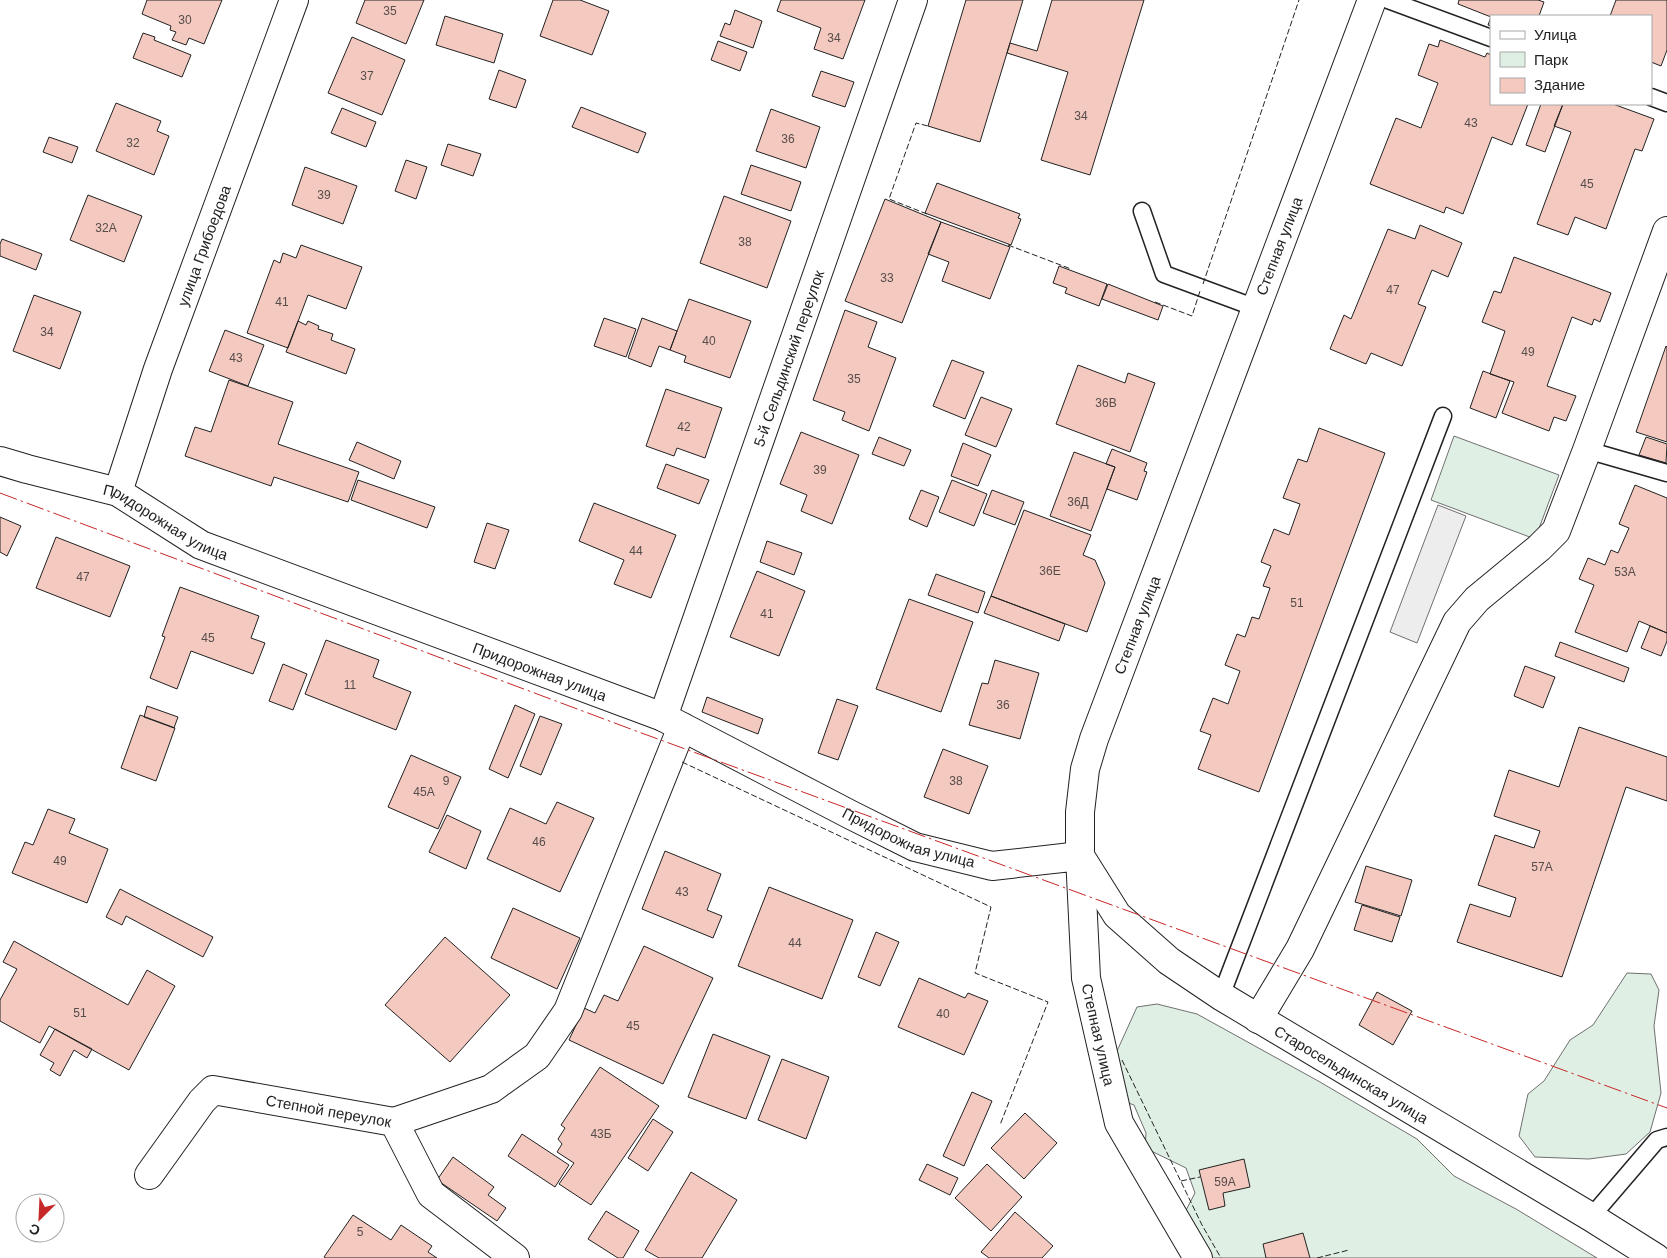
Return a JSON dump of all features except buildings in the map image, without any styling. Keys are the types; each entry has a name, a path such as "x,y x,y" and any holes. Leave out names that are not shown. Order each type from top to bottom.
{"street":[{"name":"улица Грибоедова","path":"118,492 158,369 294,0"},
{"name":"5-й Сельдинский переулок","path":"394,1122 491,1089 537,1056 568,1011 672,722 914,0"},
{"name":"Степная улица","path":"1198,1258 1119,1123 1086,978 1080,856 1080,812 1085,769 1094,738 1372,0"},
{"path":"1258,1019 1300,949 1457,622 1478,599 1539,548 1556,530 1667,232"},
{"name":"Придорожная улица","path":"0,461 118,492 201,545 672,722 915,847 992,866 1080,856"},
{"name":"Старосельдинская улица","path":"1080,856 1117,915 1169,961 1258,1019 1591,1217 1656,1258"},
{"name":"Степной переулок","path":"149,1175 202,1101 213,1090 394,1122 431,1194 515,1258"}],"lane":[{"path":"1388,0 1490,38"},
{"path":"1652,97 1667,103"},
{"path":"1142,211 1164,274 1256,308"},
{"path":"1221,996 1443,416"},
{"path":"1587,450 1667,473"},
{"path":"1591,1217 1657,1140 1667,1137"}],"green space":[{"path":"1454,436 1559,475 1535,539 1431,500"},
{"path":"1627,973 1651,974 1659,990 1654,1026 1661,1093 1650,1132 1626,1154 1589,1159 1535,1157 1519,1136 1528,1094 1544,1081 1570,1040 1593,1025"},
{"path":"1157,1004 1197,1014 1320,1082 1417,1139 1454,1176 1516,1209 1597,1258 1198,1258 1182,1218 1195,1193 1186,1168 1145,1148 1146,1133 1134,1105 1106,1095 1102,1079 1137,1007"}],"shaded area":[{"path":"1438,505 1466,516 1417,643 1390,632"}],"fence":[{"path":"1203,284 1299,0"},
{"path":"927,214 889,199 916,123 928,126"},
{"path":"1008,245 1071,269"},
{"path":"1155,302 1192,316 1200,291"},
{"path":"682,762 991,907 975,973 1048,1002 1000,1125"},
{"path":"1122,1060 1202,1225 1221,1258"},
{"path":"1181,1181 1200,1177"},
{"path":"1317,1258 1349,1250"}],"power":[{"path":"0,493 636,731 1667,1108"}]}
